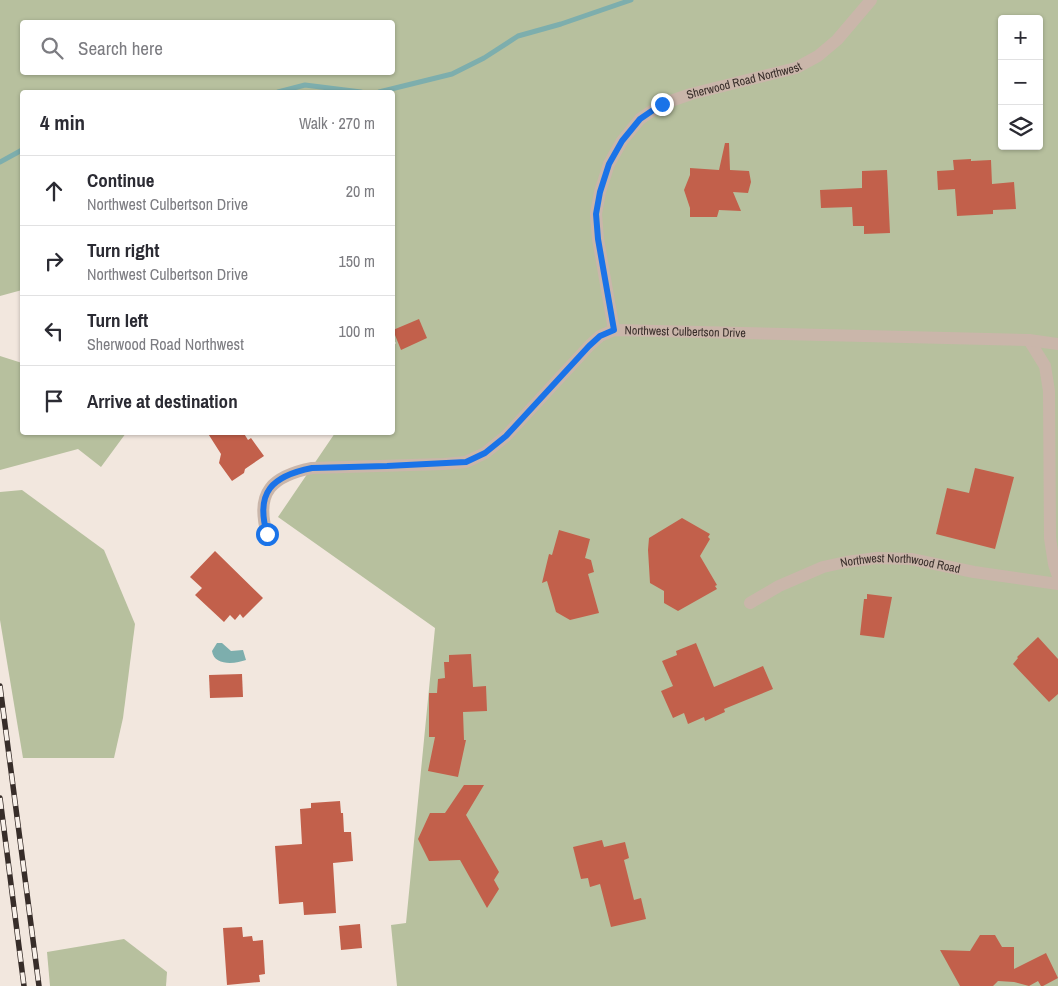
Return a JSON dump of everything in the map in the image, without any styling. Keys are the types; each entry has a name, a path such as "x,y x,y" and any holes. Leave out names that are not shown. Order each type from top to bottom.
{"street":[{"name":"Sherwood Road Northwest","path":"614,330 598,239 596,214 606,174 622,141 640,119 662,104 691,94 796,68 818,56 837,40 871,0"},
{"name":"Northwest Culbertson Drive","path":"267,534 263,519 263,503 268,490 278,480 293,472 312,468 466,462 485,453 506,436 589,346 600,336 614,330 1029,340 1058,344"},
{"path":"1029,340 1045,366 1049,391 1050,538 1058,576"},
{"name":"Northwest Northwood Road","path":"750,603 779,586 823,567 877,558 911,559 974,572 1058,584"}],"green space":[{"path":"0,0 1058,0 1058,986 397,986 391,925 406,923 435,628 278,517 334,435 395,435 395,90 20,90 20,291 0,296"},
{"path":"0,356 20,362 20,435 125,435 101,467 78,449 0,470"},
{"path":"22,490 104,550 135,624 123,718 114,758 23,758 0,620 0,492"},
{"path":"124,939 167,972 166,986 50,986 47,952"}],"water":[{"path":"217,643 222,643 231,651 243,650 246,660 226,663 217,659 212,651"}],"building":[{"path":"725,143 729,143 730,170 749,171 751,182 748,193 733,192 741,211 719,210 717,217 690,217 690,208 684,190 690,175 690,168 719,170"},
{"path":"971,159 971,161 991,160 992,184 1014,182 1016,209 993,210 993,214 957,216 955,189 938,190 937,171 954,170 953,160"},
{"path":"887,170 890,233 864,234 864,226 853,226 852,207 821,208 820,190 862,188 862,171"},
{"path":"419,319 427,338 401,350 395,335 395,329"},
{"path":"209,435 245,435 248,440 251,438 264,456 232,481 219,463 221,454"},
{"path":"975,468 1014,477 995,549 936,534 947,488 969,493"},
{"path":"682,518 710,534 708,537 710,539 700,556 717,585 715,586 717,589 678,611 664,603 664,591 650,583 648,550 649,538"},
{"path":"559,530 590,539 585,558 591,560 594,572 588,574 599,613 570,620 556,612 547,581 542,583 549,554 552,555"},
{"path":"215,551 263,598 243,618 240,614 235,620 230,615 224,622 195,595 202,588 190,577"},
{"path":"867,594 892,597 884,638 860,635 864,599 867,599"},
{"path":"1038,637 1058,659 1058,694 1049,702 1013,664 1017,657"},
{"path":"696,643 714,687 763,666 773,689 724,709 725,712 705,721 704,717 688,724 684,713 673,718 661,691 673,686 662,661 677,655 676,651"},
{"path":"471,654 473,687 486,686 487,711 463,712 464,740 466,740 458,777 428,771 435,737 429,737 429,693 437,693 438,679 445,678 444,662 449,662 449,655"},
{"path":"242,674 243,697 210,698 209,675"},
{"path":"464,785 484,785 466,815 499,872 494,880 499,889 487,908 460,860 429,861 418,839 430,813 445,813"},
{"path":"340,801 344,832 351,832 353,861 333,863 336,913 304,915 303,902 279,904 275,846 302,844 300,809 311,808 311,803"},
{"path":"602,840 604,847 625,842 629,858 624,860 634,900 641,898 646,919 611,927 600,884 590,887 588,878 581,879 573,847"},
{"path":"360,924 362,948 341,950 339,926"},
{"path":"242,927 243,937 252,936 253,941 263,940 265,974 259,975 260,982 227,985 223,928"},
{"path":"980,935 995,935 1002,947 1014,947 1014,969 1046,953 1058,978 1043,986 1038,981 1029,986 1014,982 998,981 993,986 960,986 940,950 970,951"}],"waterway":[{"path":"387,90 452,74 484,58 518,36 561,24 631,0"},
{"path":"286,90 305,85 345,90"},
{"path":"0,162 20,151"}],"railway":[{"path":"0,686 39,986"},
{"path":"0,798 24,986"}],"route":[{"path":"267,534 263,519 263,503 268,490 278,480 293,472 312,468 466,462 485,453 506,436 589,346 600,336 614,330 598,239 596,214 600,192 609,164 622,141 640,119 662,104"}]}
